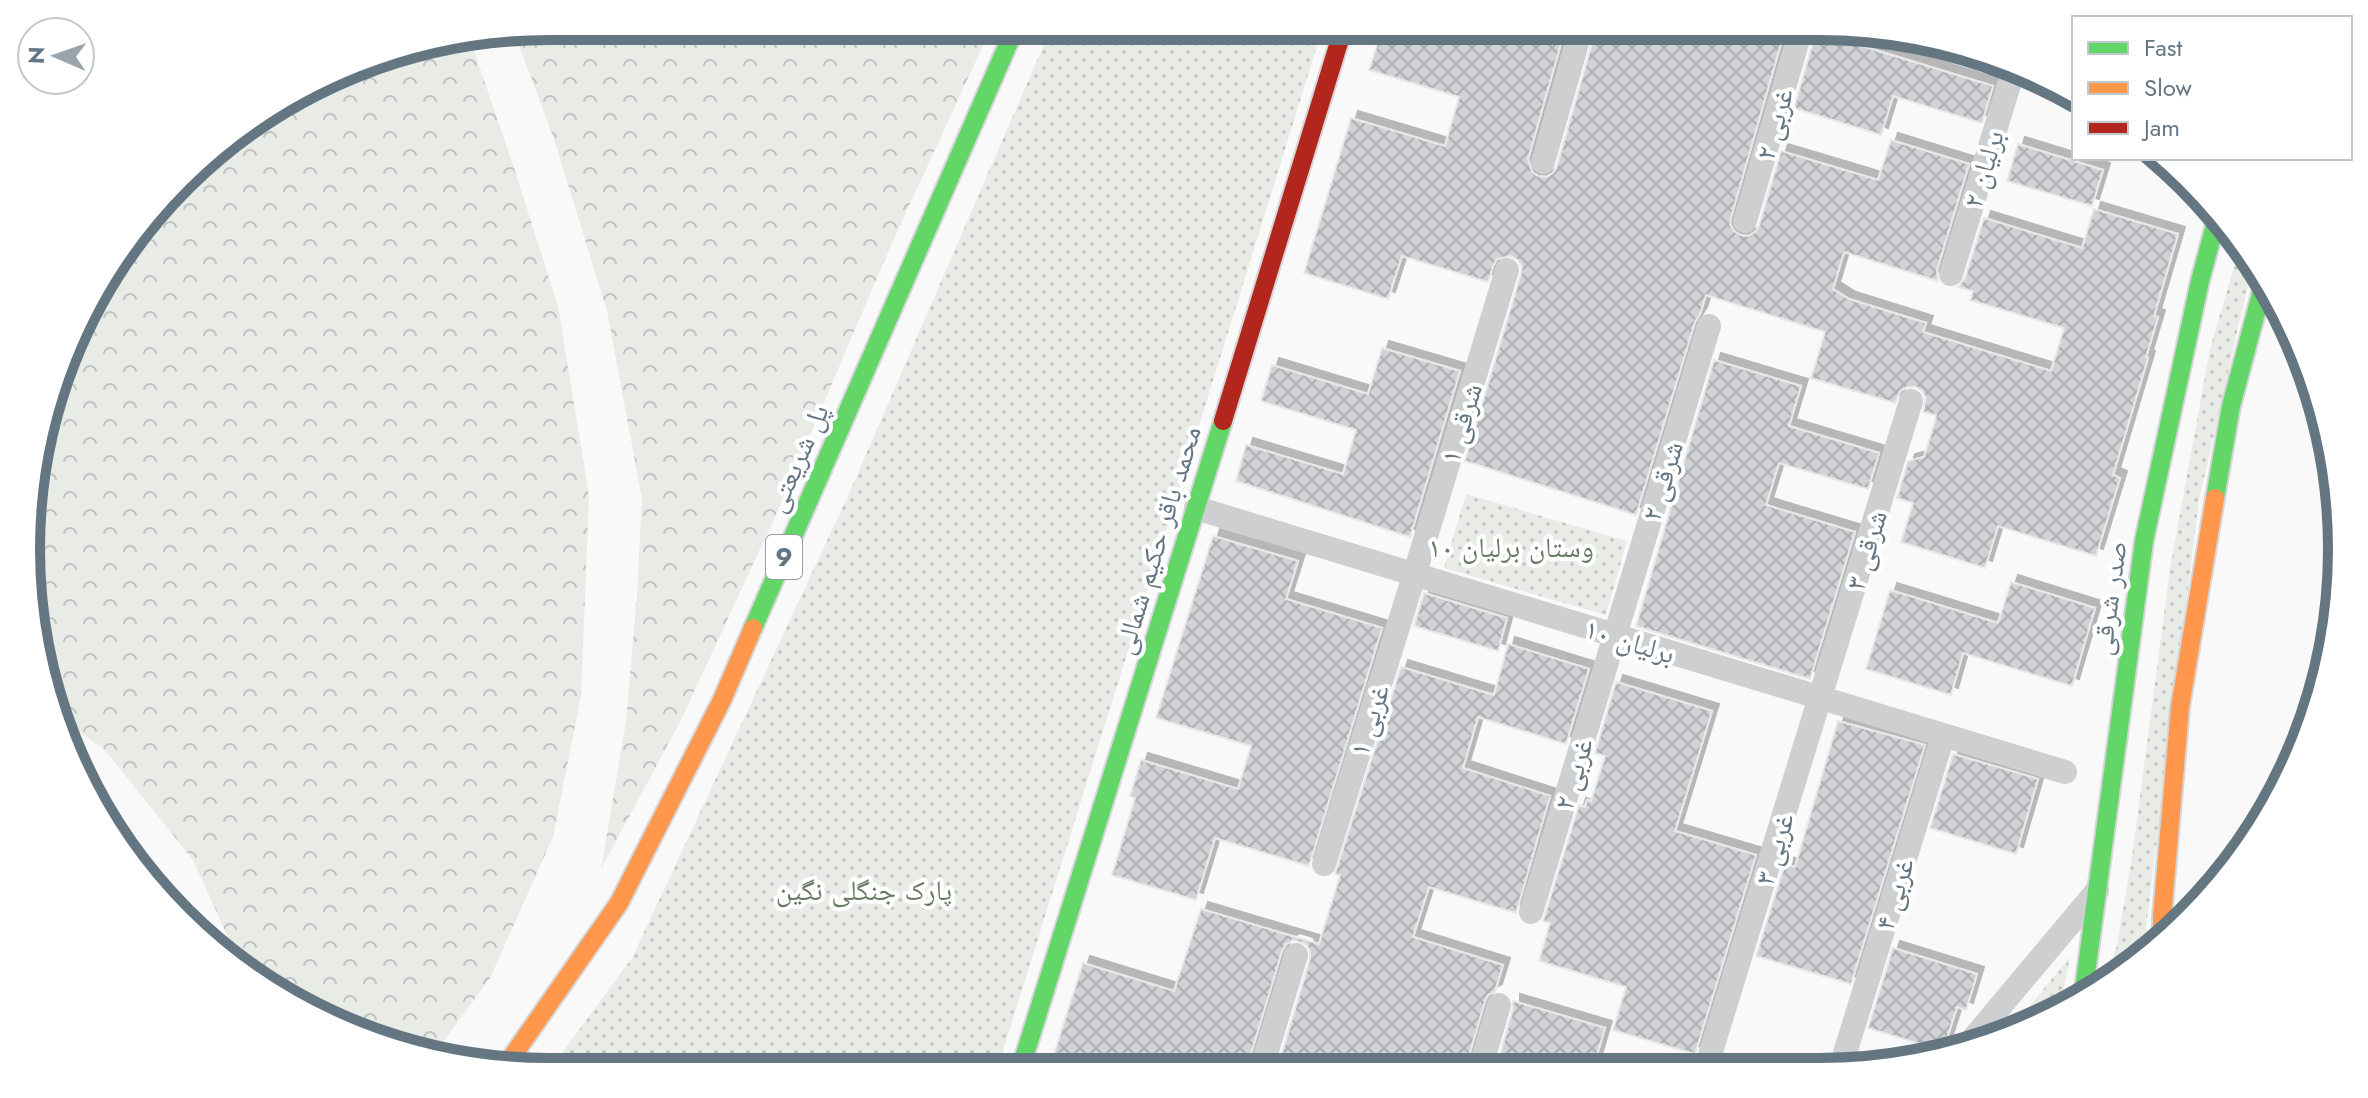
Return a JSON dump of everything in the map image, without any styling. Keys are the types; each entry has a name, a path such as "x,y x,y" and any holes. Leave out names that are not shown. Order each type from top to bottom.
{"street":[{"name":"پل شریعتی","path":"512,1057 619,903 722,700 1010,40"},
{"name":"محمد باقر حکیم شمالی","path":"1024,1058 1340,40"},
{"path":"1543,162 1578,40"},
{"name":"۲ غربی","path":"1745,221 1798,40"},
{"name":"برلیان ۲","path":"1951,274 2011,78"},
{"name":"صدر شرقی","path":"2085,983 2144,541 2214,228"},
{"name":"۱ شرقی","path":"1414,576 1507,270"},
{"path":"2167,921 2183,692 2231,406 2260,296"},
{"name":"۲ شرقی","path":"1616,636 1709,326"},
{"name":"۳ شرقی","path":"1820,698 1911,401"},
{"name":"برلیان ۱۰","path":"1196,508 2065,772"},
{"name":"۱ غربی","path":"1324,864 1414,576"},
{"name":"۲ غربی","path":"1531,912 1616,636"},
{"name":"۳ غربی","path":"1709,1058 1820,698"},
{"name":"۴ غربی","path":"1845,1053 1943,736"},
{"path":"1978,1032 2097,891"},
{"path":"1265,1058 1296,955"},
{"path":"1483,1058 1499,1005"}],"green space":[{"path":"986,40 892,243 777,512 682,718 601,869 626,722 642,499 607,311 554,139 517,41"},
{"name":"پارک جنگلی نگین","path":"1046,40 1319,40 1001,1058 558,1058 632,958 848,496"},
{"path":"472,46 558,306 589,496 581,696 553,837 490,978 440,1046 385,1031 294,990 232,948 193,860 105,750 73,728 67,713 50,648 41,582 41,516 50,450 67,385 92,324 126,266 166,213 239,145 294,108 354,79 417,57"},
{"path":"1899,47 1951,57 2000,73 1999,76"},
{"path":"2237,258 2249,278 2199,500 2146,939 2111,966 2132,857 2170,569 2210,349"},
{"name":"وستان برلیان ۱۰","path":"1466,494 1627,541 1606,615 1444,568"},
{"path":"2070,957 2062,996 2022,1016"}],"building":[{"path":"1379,40 1562,40 1528,159 1532,172 1546,177 1557,166 1593,40 1782,40 1731,217 1730,224 1734,231 1748,236 1759,226 1781,151 1878,180 1891,140 1969,164 1937,270 1938,281 1844,252 1833,289 1849,299 1926,323 1923,332 2051,371 2064,328 1970,300 1973,291 1958,287 1965,278 1984,218 2082,248 2094,209 2178,234 2154,316 2158,317 2148,358 2113,475 2120,478 2096,556 1998,526 1985,568 1901,542 1913,503 1897,498 1908,461 1924,457 1936,415 1923,412 1926,398 1922,391 1907,387 1900,391 1895,403 1811,378 1825,332 1706,295 1636,515 1465,461 1521,274 1522,267 1518,260 1511,256 1497,259 1488,282 1402,256 1388,299 1304,273 1351,118 1445,146 1459,97 1369,70"},
{"path":"1814,40 1845,41 1993,86 1982,123 1893,96 1881,135 1794,108"},
{"path":"2018,144 2103,170 2092,206 2007,181"},
{"path":"1382,348 1460,371 1410,537 1236,481 1246,445 1343,474 1356,430 1261,401 1272,365 1368,394"},
{"path":"1714,360 1801,386 1789,426 1879,453 1868,489 1779,463 1766,505 1855,532 1810,679 1636,626"},
{"path":"1213,536 1298,561 1286,599 1382,628 1309,866 1215,838 1196,900 1112,875 1135,798 1130,796 1141,760 1238,789 1251,746 1156,718"},
{"path":"2011,582 2095,608 2072,686 1963,653 1951,695 1866,669 1890,590 1998,623"},
{"path":"1424,593 1507,618 1498,651 1414,626"},
{"path":"1508,644 1589,669 1566,744 1478,717 1463,768 1550,796 1516,913 1429,887 1413,937 1503,965 1495,991 1485,1001 1468,1058 1281,1058 1310,959 1306,944 1293,940 1282,951 1250,1058 1053,1058 1083,963 1174,991 1201,909 1319,944 1340,875 1335,874 1401,667 1494,695"},
{"path":"1616,682 1712,711 1675,831 1756,855 1695,1054 1613,1030 1626,987 1539,961 1550,923 1543,921 1579,805 1585,807 1587,800 1591,801 1605,756 1595,753"},
{"path":"1838,721 1925,745 1851,984 1756,956 1785,864 1795,867"},
{"path":"1953,754 2038,779 2016,854 1930,828"},
{"path":"1893,948 1977,974 1966,1010 1957,1007 1946,1042 1927,1046 1868,1028"},
{"path":"1513,1001 1605,1028 1596,1058 1499,1058"}],"traffic: fast":[{"path":"753,628 1010,40"},
{"path":"2085,983 2144,541 2214,228"},
{"path":"2215,498 2231,406 2260,296"},
{"path":"1024,1058 1223,421"}],"traffic: slow":[{"path":"2162,925 2180,707 2215,498"},
{"path":"512,1057 619,903 722,700 753,628"}],"traffic: jam":[{"path":"1223,421 1340,40"}]}
